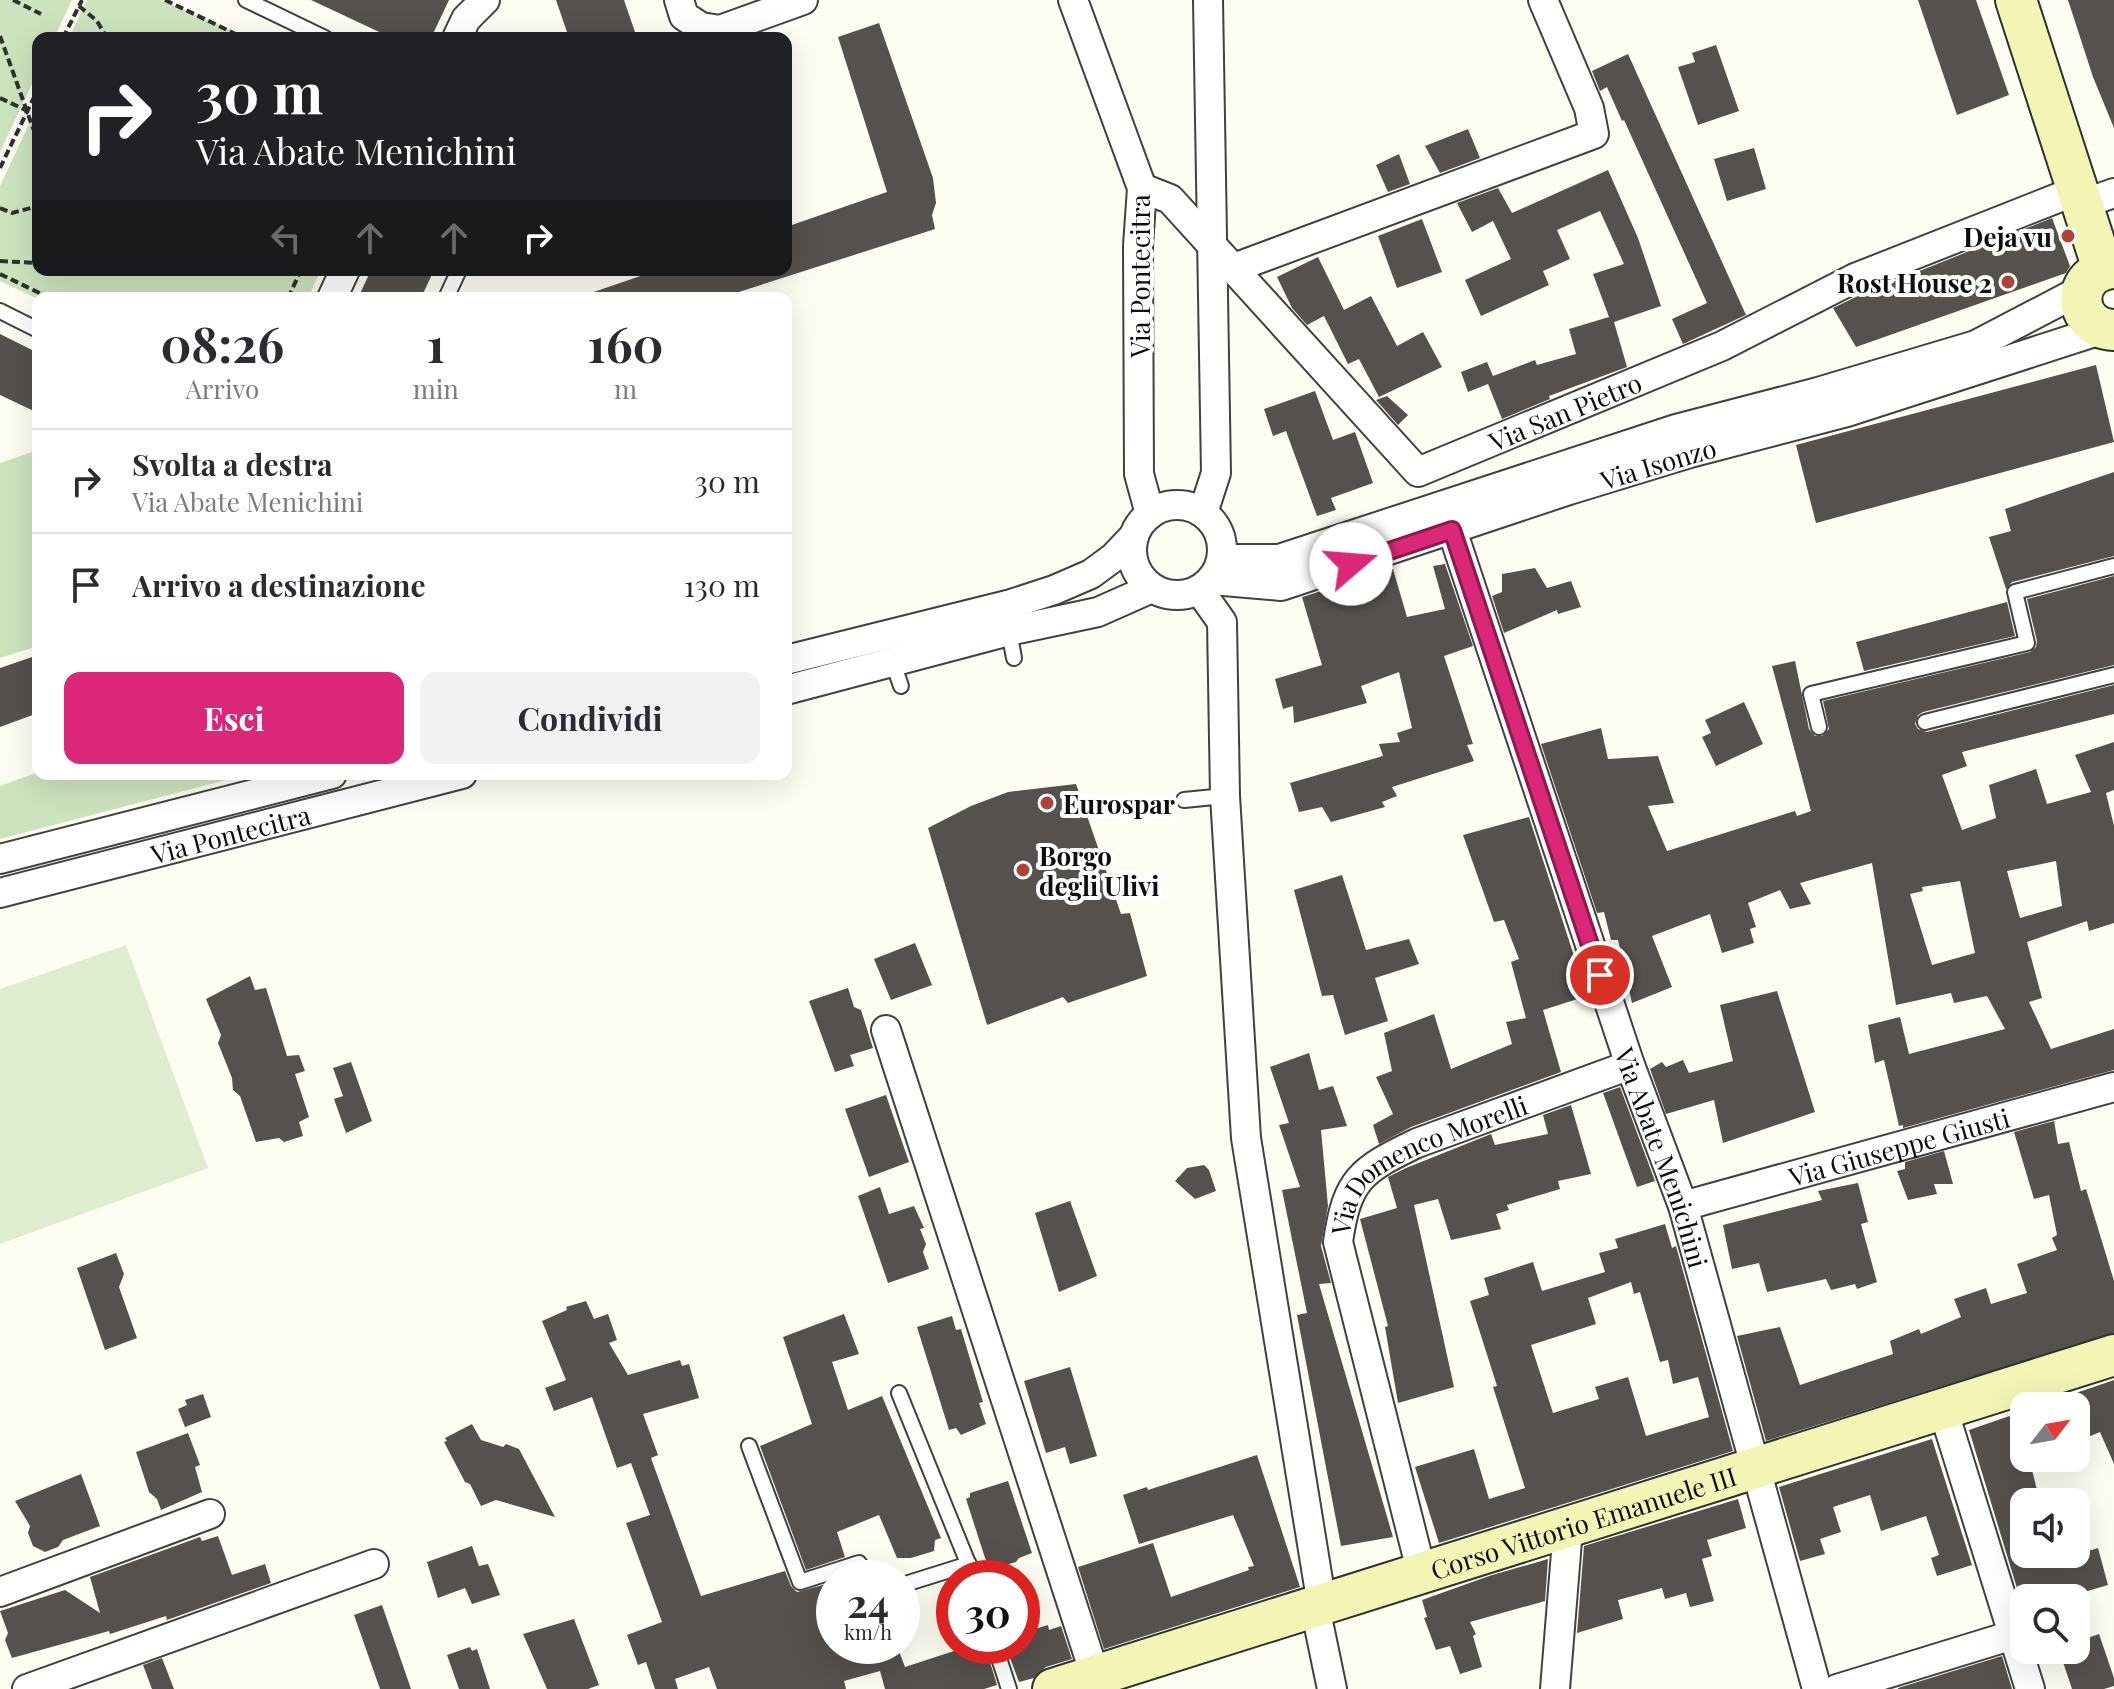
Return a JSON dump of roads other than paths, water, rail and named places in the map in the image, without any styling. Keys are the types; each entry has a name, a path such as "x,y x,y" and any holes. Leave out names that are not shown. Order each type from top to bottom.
{"street":[{"path":"460,32 466,19 485,0"},
{"path":"679,0 684,16 701,27 720,30 803,0"},
{"name":"Via Pontecitra","path":"1073,0 1142,188 1138,246 1142,525"},
{"path":"1203,513 1216,473 1208,0"},
{"path":"1234,268 1594,134 1589,108 1543,0"},
{"path":"2016,0 2092,196 2100,275 2083,309 2088,318 2109,329"},
{"name":"Via San Pietro","path":"1142,188 1170,199 1214,244 1418,472 1722,346 1855,278 2092,196"},
{"name":"Via Isonzo","path":"1212,577 1279,559 1676,429 1818,392 1976,345 2100,275"},
{"name":"Via Isonzo","path":"1212,577 1281,586 1569,490 1690,453 1847,412 2109,329"},
{"path":"792,659 1011,604 1054,590 1091,574 1114,557 1142,525 1164,507 1185,505 1203,513 1219,532 1223,547 1212,577 1222,622 1225,796 1246,1138 1332,1689"},
{"path":"1142,525 1132,547 1134,563 1138,574 1152,588 1166,595 1180,596 1212,577"},
{"name":"Via Abate Menichini","path":"1452,530 1630,1065 1683,1206 1817,1689"},
{"path":"792,689 897,674 1011,645 1152,588"},
{"path":"279,780 290,818"},
{"name":"Via Pontecitra","path":"0,859 279,780"},
{"name":"Via Pontecitra","path":"0,893 439,780"},
{"path":"886,1030 1095,1675"},
{"name":"Via Domenco Morelli","path":"1422,1574 1338,1242 1343,1206 1356,1182 1383,1159 1417,1143 1630,1065"},
{"name":"Via Giuseppe Giusti","path":"1683,1206 2114,1087"},
{"name":"Corso Vittorio Emanuele III","path":"1053,1689 2114,1355"},
{"path":"1943,1409 2010,1625"},
{"path":"0,1592 210,1514"},
{"path":"1555,1689 1568,1528"},
{"path":"27,1689 374,1564"},
{"path":"1837,1689 2010,1636"},
{"path":"2022,1664 2030,1689"}],"lane":[{"path":"246,0 313,32"},
{"path":"0,311 32,327"},
{"path":"1819,727 1811,694 2027,643 2015,592 2114,566"},
{"path":"1925,722 2114,675"},
{"path":"1184,800 1225,796"},
{"path":"899,1393 967,1560"},
{"path":"749,1446 800,1582 816,1577"},
{"path":"1001,1664 1009,1689"}],"place":[{"name":"Deja vu","path":"2068,236"},
{"name":"Rost House 2","path":"2008,282"},
{"name":"Eurospar","path":"1047,803"},
{"name":"Borgo degli Ulivi","path":"1023,870"}]}
